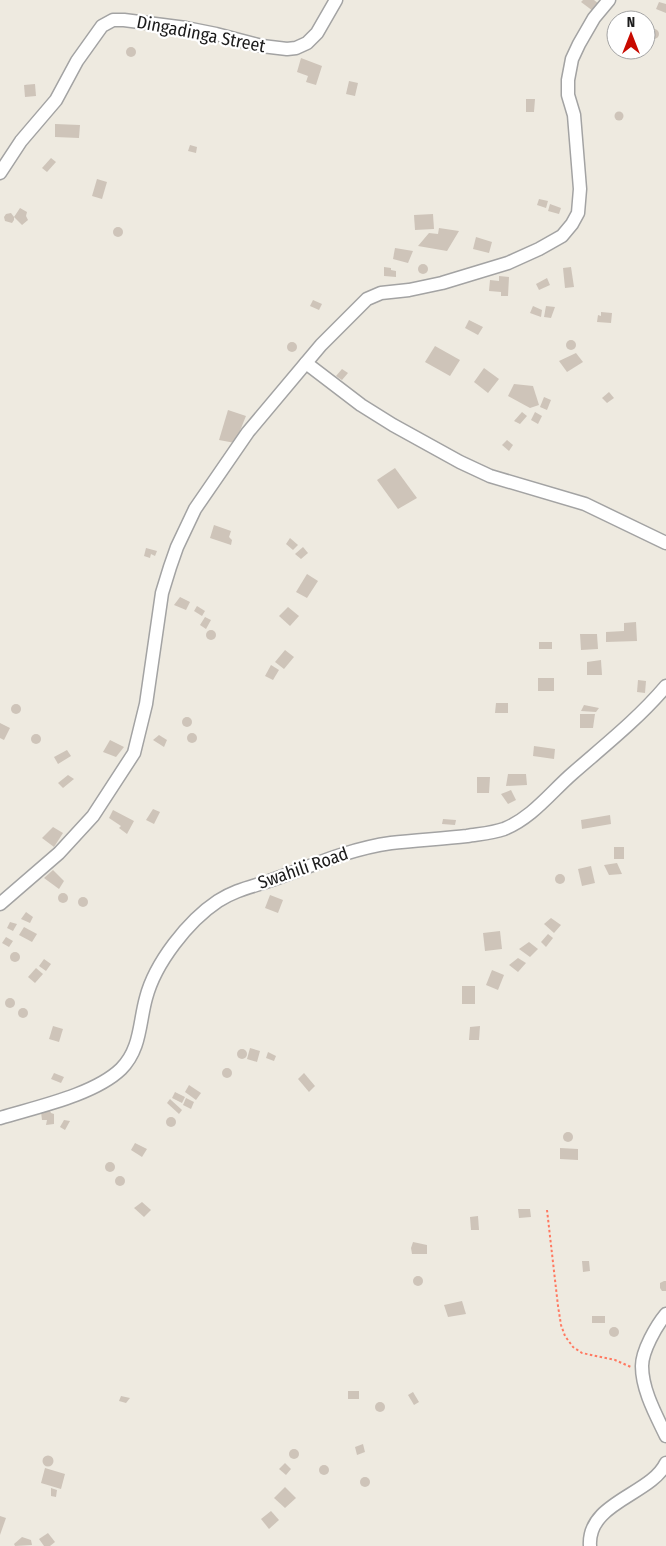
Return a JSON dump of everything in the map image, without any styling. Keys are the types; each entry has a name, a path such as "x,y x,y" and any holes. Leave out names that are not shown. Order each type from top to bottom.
{"street":[{"name":"Dingadinga Street","path":"0,172 21,142 56,100 78,61 102,26 113,20 186,28 262,46 287,49 296,48 307,43 317,33 336,0"},
{"path":"0,904 59,853 93,816 134,754 146,704 162,593 177,547 195,509 248,432 306,363 367,299 374,295 442,283 508,263 562,236 572,224 578,212 580,189 574,115 568,95 568,80 572,59 579,44 594,18 609,0"},
{"path":"306,363 393,426 468,465 490,476 586,504 666,543"},
{"name":"Swahili Road","path":"0,1118 63,1099 95,1085 120,1070 128,1062 135,1049 140,1035 146,996 158,969 177,941 204,911 219,900 239,889 268,881 369,846 480,834 504,829 523,819 554,793 571,774 620,733 654,701 666,686"},
{"path":"666,1314 658,1323 642,1364 643,1379 650,1402 666,1436"},
{"path":"590,1546 594,1524 602,1515 654,1478 664,1468 666,1463"}],"path":[{"path":"547,1210 558,1306 565,1336 573,1347 582,1354 615,1360 642,1372"}],"building":[{"path":"583,0 594,0 599,4 593,11 581,2"},
{"path":"659,2 666,4 666,13 656,9"},
{"path":"656,29 659,32 659,36 656,39"},
{"path":"129,47 133,47 136,52 135,56 129,57 126,54 126,50"},
{"path":"301,58 322,66 316,85 306,82 308,76 297,72"},
{"path":"349,81 358,83 355,96 346,94"},
{"path":"35,84 36,96 25,97 24,85"},
{"path":"526,99 535,99 534,112 526,112"},
{"path":"619,111 624,116 619,121 614,116"},
{"path":"55,124 80,125 79,138 55,137"},
{"path":"190,145 197,147 196,153 188,151"},
{"path":"51,158 56,162 47,172 42,168"},
{"path":"97,179 107,182 102,199 92,196"},
{"path":"539,199 548,201 546,208 537,205"},
{"path":"550,204 561,208 559,214 548,211"},
{"path":"20,208 27,212 28,220 22,225 14,217"},
{"path":"11,213 14,217 12,223 5,221 4,217 6,214"},
{"path":"433,214 434,229 415,230 414,215"},
{"path":"116,227 120,227 123,232 122,236 116,237 113,234 113,230"},
{"path":"439,228 459,231 447,251 418,246 429,233 438,234"},
{"path":"476,237 492,242 489,253 473,249"},
{"path":"395,248 413,251 408,263 393,259"},
{"path":"421,264 425,264 428,269 427,273 421,274 418,271 418,267"},
{"path":"384,267 396,271 396,277 384,276"},
{"path":"571,267 574,287 565,288 563,268"},
{"path":"499,276 509,277 508,296 501,296 501,292 489,291 490,280 499,281"},
{"path":"547,278 550,285 539,290 536,284"},
{"path":"313,300 322,304 319,310 310,306"},
{"path":"533,306 542,310 541,317 530,313"},
{"path":"546,306 555,307 551,318 544,317"},
{"path":"601,312 612,313 611,323 597,322 598,315 601,316"},
{"path":"469,320 483,327 478,335 465,328"},
{"path":"569,340 573,340 576,345 575,349 569,350 566,347 566,343"},
{"path":"290,342 294,342 297,347 296,351 290,352 287,349 287,345"},
{"path":"435,346 460,360 450,376 425,362"},
{"path":"576,353 583,362 567,372 559,361"},
{"path":"484,368 499,379 488,393 474,382"},
{"path":"342,369 348,373 342,380 336,376"},
{"path":"514,384 533,386 539,405 530,408 508,396"},
{"path":"609,392 614,398 607,403 602,398"},
{"path":"544,397 551,400 547,410 540,407"},
{"path":"228,410 246,416 235,443 219,440"},
{"path":"522,412 527,416 520,424 514,421"},
{"path":"535,412 542,416 538,424 531,420"},
{"path":"507,440 513,445 509,451 502,445"},
{"path":"395,468 417,498 398,509 377,480"},
{"path":"214,525 231,531 229,537 232,540 231,545 210,538"},
{"path":"290,538 298,545 293,550 286,544"},
{"path":"303,547 308,553 301,559 295,554"},
{"path":"146,548 157,551 155,556 151,554 150,558 144,556"},
{"path":"307,574 318,581 307,598 296,592"},
{"path":"180,597 190,602 186,610 174,605"},
{"path":"197,606 205,611 202,616 194,611"},
{"path":"288,607 299,616 290,626 279,616"},
{"path":"205,617 211,620 206,629 200,625"},
{"path":"636,622 637,641 606,642 606,632 624,631 624,623"},
{"path":"209,630 213,630 216,635 215,639 209,640 206,637 206,633"},
{"path":"580,634 597,634 598,649 581,650"},
{"path":"539,642 552,642 552,649 539,649"},
{"path":"285,650 294,657 284,669 275,662"},
{"path":"601,660 602,675 587,675 587,662"},
{"path":"271,665 279,670 273,680 265,676"},
{"path":"538,678 554,678 554,691 538,691"},
{"path":"638,680 646,681 645,693 637,692"},
{"path":"496,703 508,703 508,713 495,713"},
{"path":"14,704 18,704 21,709 20,713 14,714 11,711 11,707"},
{"path":"584,705 599,708 596,712 581,711"},
{"path":"580,714 595,714 593,728 580,728"},
{"path":"185,717 189,717 192,722 191,726 185,727 182,724 182,720"},
{"path":"0,723 10,728 4,740 0,738"},
{"path":"190,733 194,733 197,738 196,742 190,743 187,740 187,736"},
{"path":"34,734 38,734 41,739 40,743 34,744 31,741 31,737"},
{"path":"159,735 167,740 164,747 153,740"},
{"path":"110,740 124,747 116,757 103,752"},
{"path":"534,746 555,749 554,759 533,756"},
{"path":"67,750 71,756 58,764 54,757"},
{"path":"508,774 526,774 527,785 506,786"},
{"path":"68,775 74,779 63,788 58,783"},
{"path":"477,777 490,777 489,793 477,793"},
{"path":"511,790 516,800 508,804 501,794"},
{"path":"153,809 160,812 154,824 146,820"},
{"path":"113,810 134,821 127,834 119,828 121,826 109,818"},
{"path":"610,815 611,824 582,829 581,820"},
{"path":"443,819 456,820 455,825 442,824"},
{"path":"53,827 63,833 54,847 42,838"},
{"path":"614,847 624,847 624,859 614,859"},
{"path":"617,863 622,874 609,875 604,865"},
{"path":"591,866 595,883 582,886 578,869"},
{"path":"53,870 64,881 59,889 44,878"},
{"path":"558,874 562,874 565,879 564,883 558,884 555,881 555,877"},
{"path":"61,893 65,893 68,898 67,902 61,903 58,900 58,896"},
{"path":"270,895 283,900 278,913 265,908"},
{"path":"81,897 85,897 88,902 87,906 81,907 78,904 78,900"},
{"path":"26,912 33,917 30,923 21,919"},
{"path":"551,918 561,925 554,933 544,924"},
{"path":"10,922 17,924 13,931 7,928"},
{"path":"24,927 37,934 32,942 19,935"},
{"path":"500,931 502,949 485,951 483,933"},
{"path":"548,934 553,938 546,947 541,942"},
{"path":"6,937 13,941 9,947 2,943"},
{"path":"529,942 538,949 530,957 519,949"},
{"path":"13,952 17,952 20,957 19,961 13,962 10,959 10,955"},
{"path":"518,958 526,963 518,972 509,965"},
{"path":"44,959 51,964 46,971 39,966"},
{"path":"36,968 43,974 35,983 28,977"},
{"path":"492,970 504,975 498,990 486,985"},
{"path":"462,986 475,986 475,1004 462,1004"},
{"path":"8,998 12,998 15,1003 14,1007 8,1008 5,1005 5,1001"},
{"path":"21,1008 25,1008 28,1013 27,1017 21,1018 18,1015 18,1011"},
{"path":"53,1026 63,1029 59,1042 49,1039"},
{"path":"480,1026 479,1040 469,1040 470,1027"},
{"path":"250,1048 260,1051 257,1062 247,1059"},
{"path":"240,1049 244,1049 247,1054 246,1058 240,1059 237,1056 237,1052"},
{"path":"268,1052 276,1056 274,1061 266,1058"},
{"path":"225,1068 229,1068 232,1073 231,1077 225,1078 222,1075 222,1071"},
{"path":"54,1073 64,1077 61,1083 51,1079"},
{"path":"304,1073 315,1086 309,1092 298,1079"},
{"path":"189,1085 201,1093 196,1100 185,1092"},
{"path":"175,1092 185,1097 182,1103 172,1098"},
{"path":"186,1098 194,1102 191,1109 183,1105"},
{"path":"170,1099 182,1110 179,1114 167,1103"},
{"path":"50,1111 54,1114 54,1124 46,1125 47,1120 42,1120 41,1112"},
{"path":"169,1117 173,1117 176,1122 175,1126 169,1127 166,1124 166,1120"},
{"path":"64,1120 70,1121 65,1130 60,1127"},
{"path":"566,1132 570,1132 573,1137 572,1141 566,1142 563,1139 563,1135"},
{"path":"135,1143 147,1149 142,1157 131,1150"},
{"path":"560,1148 578,1149 578,1160 560,1159"},
{"path":"108,1162 112,1162 115,1167 114,1171 108,1172 105,1169 105,1165"},
{"path":"118,1176 122,1176 125,1181 124,1185 118,1186 115,1183 115,1179"},
{"path":"142,1202 151,1210 144,1217 134,1208"},
{"path":"518,1209 530,1209 531,1217 519,1218"},
{"path":"478,1216 479,1230 471,1230 470,1217"},
{"path":"413,1242 427,1245 427,1254 412,1254"},
{"path":"582,1261 589,1261 590,1271 583,1272"},
{"path":"416,1276 420,1276 423,1281 422,1285 416,1286 413,1283 413,1279"},
{"path":"666,1281 666,1291 662,1291 660,1283"},
{"path":"462,1301 466,1314 448,1317 444,1305"},
{"path":"592,1316 605,1316 605,1323 592,1323"},
{"path":"612,1327 616,1327 619,1332 618,1336 612,1337 609,1334 609,1330"},
{"path":"348,1391 359,1391 359,1399 348,1399"},
{"path":"413,1392 419,1402 414,1405 408,1395"},
{"path":"121,1396 130,1398 126,1403 119,1401"},
{"path":"378,1402 382,1402 385,1407 384,1411 378,1412 375,1409 375,1405"},
{"path":"363,1444 365,1452 357,1455 355,1447"},
{"path":"292,1449 296,1449 299,1454 298,1458 292,1459 289,1456 289,1452"},
{"path":"48,1455 54,1461 48,1467 42,1461"},
{"path":"285,1463 291,1469 286,1475 279,1469"},
{"path":"322,1465 326,1465 329,1470 328,1474 322,1475 319,1472 319,1468"},
{"path":"45,1468 65,1474 61,1489 41,1483"},
{"path":"363,1477 367,1477 370,1482 369,1486 363,1487 360,1484 360,1480"},
{"path":"285,1487 296,1498 285,1508 274,1498"},
{"path":"51,1488 57,1490 56,1497 51,1496"},
{"path":"271,1511 279,1520 269,1529 261,1519"},
{"path":"0,1516 6,1518 0,1535"},
{"path":"48,1533 55,1542 50,1546 44,1546 39,1539"},
{"path":"22,1537 31,1540 32,1545 15,1546 14,1544"}]}
